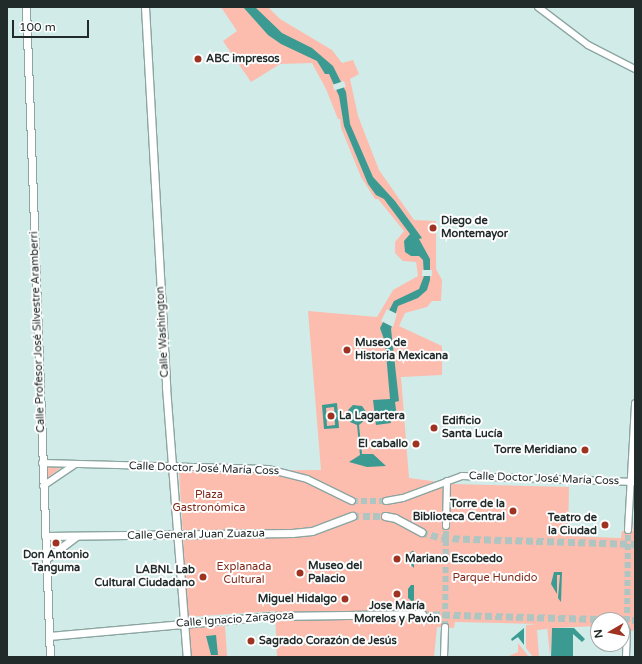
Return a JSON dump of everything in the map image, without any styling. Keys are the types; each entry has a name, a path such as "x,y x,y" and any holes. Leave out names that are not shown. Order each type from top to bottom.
{"main road":[{"name":"Calle Profesor José Silvestre Aramberri","path":"26,7 50,657"},
{"name":"Calle Washington","path":"145,7 172,466 179,536 187,657"},
{"name":"Calle General Juan Zuazua","path":"45,536 179,536 305,532 352,516"},
{"path":"385,516 395,518 421,532"},
{"path":"46,559 76,536"},
{"name":"Calle Ignacio Zaragoza","path":"49,636 108,632 185,623 272,616 422,614"}],"street":[{"path":"538,7 588,45 635,69"},
{"path":"628,530 632,482 635,403"},
{"name":"Calle Doctor José María Coss","path":"42,463 74,465 172,466 285,472 352,500"},
{"path":"43,486 74,465"},
{"name":"Calle Doctor José María Coss","path":"386,501 403,498 462,476 632,482"},
{"path":"446,526 447,481"},
{"path":"444,657 445,627"}],"green space":[{"path":"221,7 268,7 280,19 332,50 342,63 353,60 359,74 350,79 358,116 379,170 414,220 436,221 436,269 442,280 441,301 432,301 427,307 405,313 399,326 442,346 442,375 401,377 409,478 454,484 569,487 568,536 621,538 622,531 633,531 635,507 635,627 633,631 630,631 630,612 590,612 590,626 552,628 550,657 547,625 547,629 537,630 539,657 533,657 526,648 526,625 537,624 455,622 454,628 437,627 434,657 277,657 275,611 188,617 179,471 321,470 308,311 377,317 393,290 418,276 416,262 403,261 395,253 395,242 404,231 378,199 375,199 361,177 341,128 340,119 338,119 326,89 312,63 280,64 251,82 223,41 237,31"},
{"path":"46,467 62,467 46,479"},
{"path":"225,626 227,657 191,657 189,629"},
{"path":"518,643 529,657 507,657 518,652"}],"water":[{"path":"243,7 255,7 282,33 312,48 333,66 346,92 350,124 373,177 395,201 422,238 419,239 430,259 430,280 427,290 418,298 398,306 391,329 399,401 395,402 397,417 390,418 391,423 376,425 373,400 390,399 385,342 380,328 394,301 419,289 424,276 423,260 419,256 411,256 405,252 404,241 410,234 384,199 376,195 368,184 344,126 339,96 329,74 325,74 317,61 281,44 268,35"},
{"path":"337,403 339,428 324,429 322,405","holes":["334,407 335,425 327,426 326,408"]},
{"path":"353,405 362,406 367,413 366,419 359,425 362,454 373,454 386,466 367,467 349,462 360,455 357,425 350,422 347,416 348,410"},
{"path":"414,551 414,568 409,563 409,554"},
{"path":"554,572 562,572 561,602 558,598 560,575 557,575 557,594 551,584"},
{"path":"411,585 414,585 414,603 408,598 408,589"},
{"path":"524,628 524,645 518,637 512,641 511,639"},
{"path":"552,628 574,628 585,639 582,642 573,634 573,657 551,657"},
{"path":"216,635 218,655 211,655 206,636"}],"pier":[{"path":"344,81 346,87 334,90 333,85"},
{"path":"422,270 432,270 432,276 422,276"},
{"path":"387,309 397,314 393,327 381,321"}],"tunnel":[{"path":"352,501 386,501"},
{"path":"352,516 385,516"},
{"path":"445,627 446,526"},
{"path":"627,612 628,530"},
{"path":"421,532 442,538 635,544"},
{"path":"422,614 635,620"}],"place":[{"name":"ABC impresos","path":"198,59"},
{"name":"Diego de Montemayor","path":"433,228"},
{"name":"Museo de Historia Mexicana","path":"347,350"},
{"name":"La Lagartera","path":"331,416"},
{"name":"Edificio Santa Lucía","path":"434,428"},
{"name":"El caballo","path":"416,444"},
{"name":"Torre Meridiano","path":"585,450"},
{"name":"Torre de la Biblioteca Central","path":"513,511"},
{"name":"Teatro de la Ciudad","path":"605,525"},
{"name":"Don Antonio Tanguma","path":"56,543"},
{"name":"Mariano Escobedo","path":"397,559"},
{"name":"Museo del Palacio","path":"300,573"},
{"name":"LABNL Lab Cultural Ciudadano","path":"203,577"},
{"name":"Jose María Morelos y Pavón","path":"397,594"},
{"name":"Miguel Hidalgo","path":"345,599"},
{"name":"Sagrado Corazón de Jesús","path":"251,641"}],"park label":[{"name":"Plaza Gastronómica","path":"209,502"},
{"name":"Explanada Cultural","path":"244,574"},
{"name":"Parque Hundido","path":"495,578"}]}
